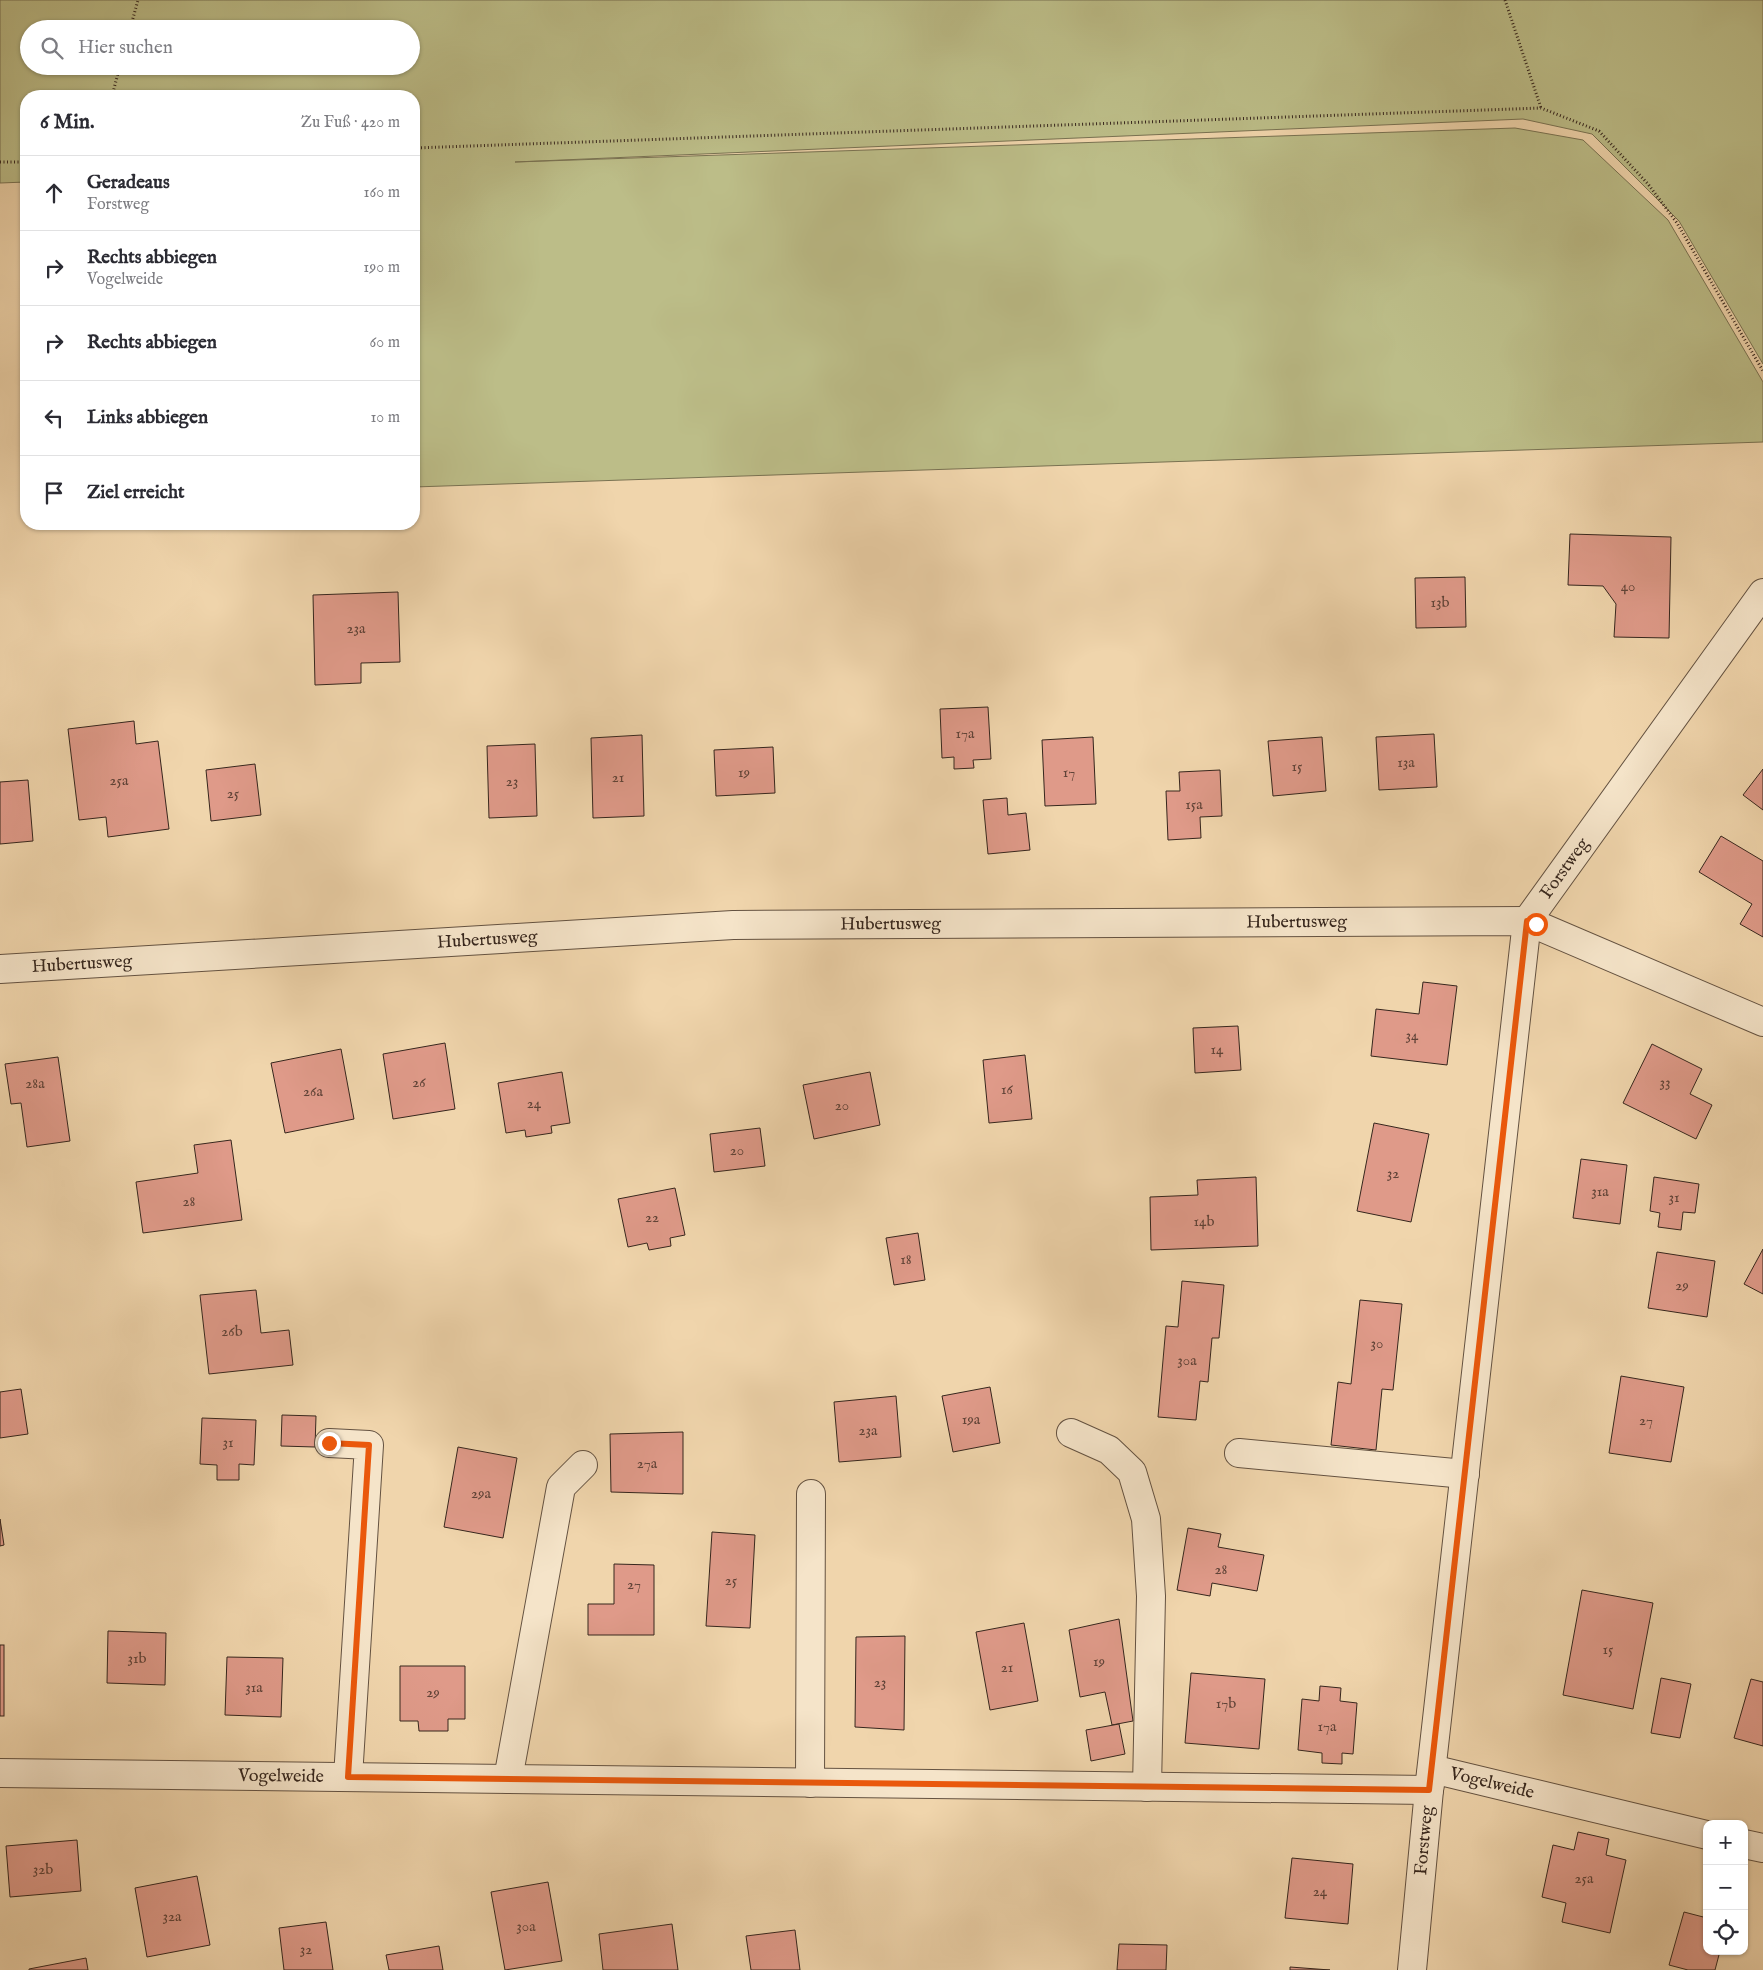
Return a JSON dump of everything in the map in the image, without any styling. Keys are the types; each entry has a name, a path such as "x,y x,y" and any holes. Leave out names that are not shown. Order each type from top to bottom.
{"street":[{"name":"Forstweg","path":"1412,1970 1429,1790 1527,921 1763,593"},
{"name":"Hubertusweg","path":"0,969 733,925 1527,921 1763,1022"},
{"path":"1071,1433 1110,1450 1132,1472 1146,1519 1151,1596 1147,1786"},
{"path":"329,1443 369,1445 348,1777"},
{"path":"1239,1453 1465,1474"},
{"path":"508,1779 561,1487 583,1464"},
{"path":"810,1782 811,1494"},
{"name":"Vogelweide","path":"0,1773 1429,1790 1432,1769 1703,1834"},
{"path":"1748,1845 1763,1848"}],"path":[{"path":"132,20 138,0"},
{"path":"1505,0 1541,108"},
{"path":"114,90 118,75"},
{"path":"420,148 1541,108 1599,130 1648,184 1677,224 1763,371"},
{"path":"0,162 20,162"}],"green space":[{"path":"0,0 1763,0 1763,364 1679,221 1592,134 1523,119 515,162 1515,128 1583,140 1668,220 1763,382 1763,442 420,487 420,90 20,90 20,182 0,183"}],"building":[{"path":"1570,534 1671,537 1669,638 1614,637 1616,604 1603,586 1568,585"},
{"path":"1465,577 1466,627 1416,628 1415,578"},
{"path":"398,592 400,662 361,663 361,683 315,685 313,595"},
{"path":"988,707 991,759 973,760 974,768 954,769 954,757 942,758 940,709"},
{"path":"134,721 136,744 158,741 169,829 108,837 106,817 79,820 68,729"},
{"path":"1434,734 1437,787 1379,790 1376,737"},
{"path":"642,735 644,816 593,818 591,738"},
{"path":"1093,737 1096,804 1045,806 1042,740"},
{"path":"1322,737 1326,791 1273,796 1268,741"},
{"path":"535,744 537,816 489,818 487,746"},
{"path":"773,747 775,793 716,796 714,750"},
{"path":"255,764 261,815 211,821 206,770"},
{"path":"1763,769 1763,810 1743,795"},
{"path":"1220,770 1222,816 1200,817 1201,838 1168,840 1166,791 1180,791 1179,772"},
{"path":"28,780 33,841 0,844 0,782"},
{"path":"1007,798 1008,815 1026,813 1030,850 988,854 983,800"},
{"path":"1721,836 1763,861 1763,937 1740,924 1752,904 1699,872"},
{"path":"1423,982 1457,986 1447,1065 1371,1056 1376,1009 1419,1014"},
{"path":"1238,1026 1241,1070 1195,1073 1193,1028"},
{"path":"445,1043 455,1109 393,1119 383,1054"},
{"path":"1652,1044 1702,1069 1690,1094 1712,1105 1696,1139 1623,1103"},
{"path":"341,1049 354,1119 285,1133 271,1063"},
{"path":"1025,1055 1032,1119 989,1123 983,1060"},
{"path":"58,1057 70,1141 27,1147 21,1103 11,1104 5,1064"},
{"path":"562,1072 570,1123 551,1126 552,1133 526,1137 525,1130 506,1133 498,1083"},
{"path":"870,1072 880,1125 814,1139 803,1085"},
{"path":"1374,1123 1429,1134 1411,1222 1357,1211"},
{"path":"760,1128 765,1166 714,1172 710,1134"},
{"path":"231,1140 242,1220 143,1233 136,1182 198,1173 194,1145"},
{"path":"1581,1159 1627,1165 1620,1224 1573,1218"},
{"path":"1256,1177 1258,1246 1151,1250 1150,1197 1198,1195 1197,1180"},
{"path":"1654,1177 1699,1184 1695,1213 1683,1212 1681,1230 1658,1227 1660,1213 1650,1211"},
{"path":"675,1188 685,1235 670,1238 671,1246 649,1250 647,1243 628,1247 618,1199"},
{"path":"918,1233 925,1280 894,1285 886,1238"},
{"path":"1763,1249 1763,1294 1744,1284"},
{"path":"1657,1252 1715,1261 1707,1317 1648,1308"},
{"path":"1182,1281 1224,1285 1219,1338 1212,1338 1208,1382 1200,1381 1196,1420 1158,1417 1166,1326 1178,1327"},
{"path":"256,1290 261,1333 289,1330 293,1365 209,1374 200,1295"},
{"path":"1360,1300 1402,1304 1393,1390 1382,1389 1376,1450 1331,1445 1338,1382 1351,1384"},
{"path":"1621,1376 1684,1387 1671,1462 1609,1453"},
{"path":"990,1387 1000,1443 953,1452 942,1396"},
{"path":"21,1389 28,1434 0,1438 0,1392"},
{"path":"896,1396 901,1457 839,1462 834,1402"},
{"path":"282,1415 316,1416 315,1447 281,1446"},
{"path":"202,1418 256,1420 254,1465 239,1464 239,1480 217,1480 217,1465 200,1464"},
{"path":"683,1432 683,1494 611,1492 610,1434"},
{"path":"458,1447 517,1458 503,1538 444,1527"},
{"path":"0,1519 4,1545 0,1546"},
{"path":"1188,1528 1221,1534 1218,1547 1264,1555 1257,1591 1212,1583 1210,1596 1177,1590"},
{"path":"712,1532 755,1535 750,1628 706,1626"},
{"path":"614,1564 654,1565 654,1635 588,1635 588,1604 614,1604"},
{"path":"1582,1590 1653,1603 1633,1709 1563,1695"},
{"path":"1119,1619 1133,1721 1112,1725 1105,1692 1080,1697 1069,1630"},
{"path":"1024,1623 1038,1701 990,1710 976,1632"},
{"path":"108,1631 166,1633 165,1685 107,1683"},
{"path":"905,1636 904,1730 855,1727 856,1637"},
{"path":"0,1645 4,1645 4,1716 0,1716"},
{"path":"227,1657 283,1658 281,1717 225,1715"},
{"path":"400,1666 465,1666 465,1719 448,1719 448,1731 419,1731 418,1721 400,1721"},
{"path":"1191,1673 1265,1679 1259,1749 1185,1743"},
{"path":"1661,1678 1691,1684 1680,1738 1651,1733"},
{"path":"1751,1679 1763,1682 1763,1746 1734,1738"},
{"path":"1320,1686 1341,1688 1340,1701 1357,1703 1353,1754 1342,1753 1342,1764 1322,1763 1322,1753 1298,1750 1302,1699 1319,1701"},
{"path":"1119,1724 1125,1754 1091,1761 1086,1730"},
{"path":"1578,1832 1609,1839 1606,1855 1626,1860 1610,1933 1562,1922 1566,1903 1542,1897 1553,1845 1574,1850"},
{"path":"77,1840 81,1891 10,1897 6,1846"},
{"path":"1292,1858 1353,1864 1348,1924 1285,1918"},
{"path":"197,1876 210,1945 147,1957 135,1888"},
{"path":"548,1882 562,1961 505,1970 491,1892"},
{"path":"1684,1912 1703,1917 1703,1955 1719,1955 1715,1970 1688,1970 1669,1965"},
{"path":"326,1922 333,1970 284,1970 279,1928"},
{"path":"672,1924 678,1970 603,1970 599,1934"},
{"path":"795,1930 800,1970 751,1970 746,1936"},
{"path":"1119,1944 1167,1945 1166,1970 1117,1970"},
{"path":"439,1946 443,1970 389,1970 386,1955"},
{"path":"86,1958 88,1970 29,1970 29,1969"},
{"path":"1290,1967 1330,1970 1290,1970"}],"route":[{"path":"329,1443 369,1445 348,1777 1429,1790 1527,921 1536,924"}]}
